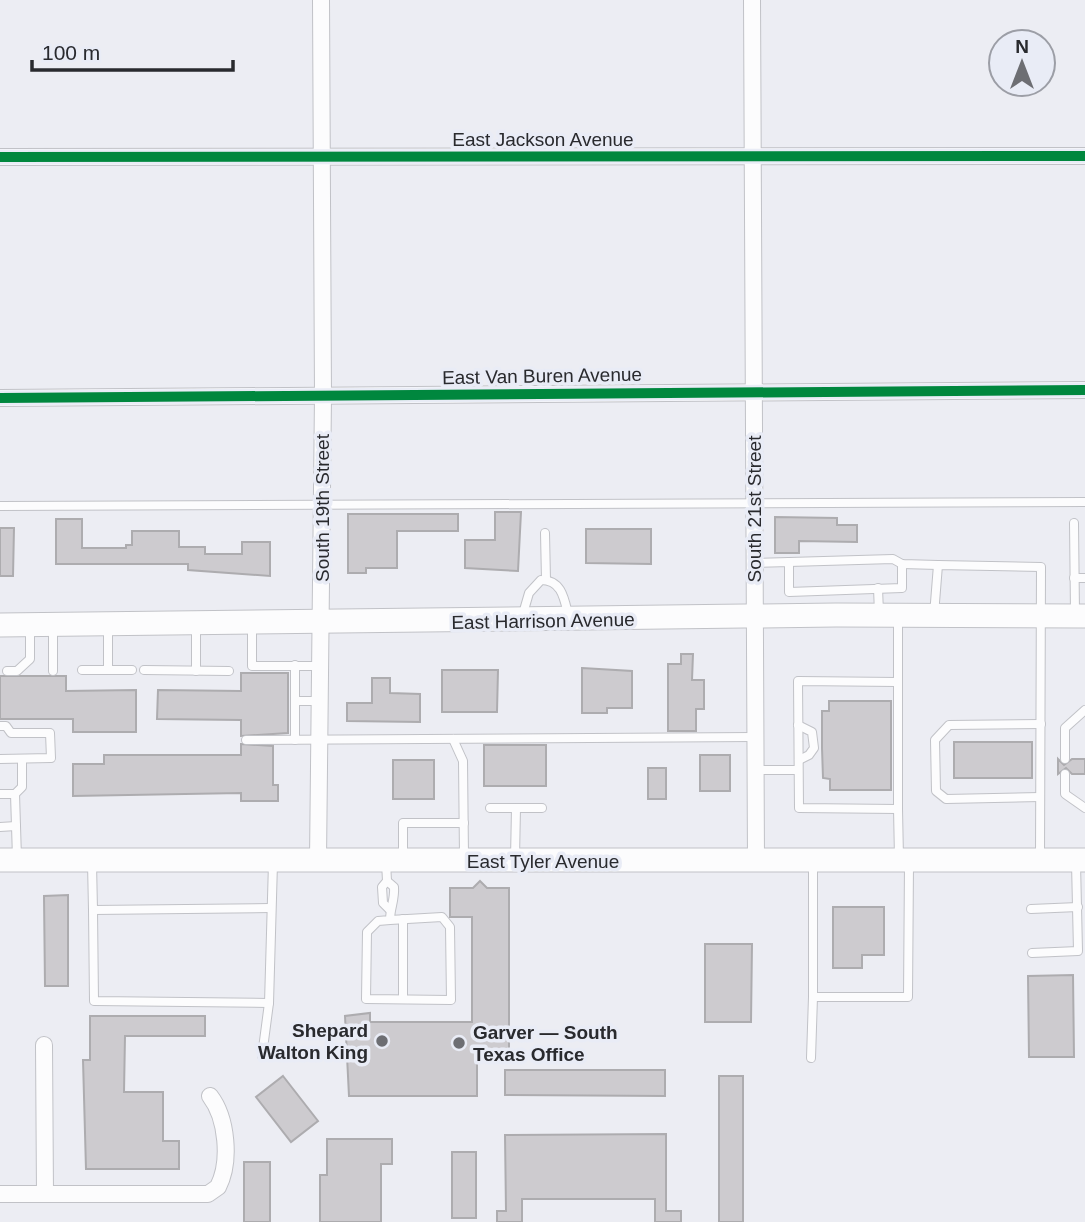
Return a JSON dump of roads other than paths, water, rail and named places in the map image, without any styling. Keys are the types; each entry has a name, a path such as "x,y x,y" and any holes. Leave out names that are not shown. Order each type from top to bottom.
{"main road":[{"name":"East Harrison Avenue","path":"0,625 321,624 889,615 1080,616"},
{"name":"East Tyler Avenue","path":"9,860 318,860 392,867 464,861 1081,860"}],"street":[{"name":"South 19th Street","path":"318,860 323,396 321,0"},
{"name":"South 21st Street","path":"752,0 756,861"},
{"name":"East Jackson Avenue","path":"0,157 1085,156"},
{"name":"East Van Buren Avenue","path":"0,398 1085,390"},
{"path":"44,1045 45,1194"},
{"path":"0,1194 208,1194 218,1187 224,1169 222,1116 210,1096"}],"lane":[{"path":"0,506 754,506 1085,502"},
{"path":"1074,523 1074,578 1080,616"},
{"path":"545,533 546,580"},
{"path":"754,563 893,559 902,564 1041,568 1040,860"},
{"path":"789,562 789,592 902,588 902,564"},
{"path":"934,615 938,565"},
{"path":"1074,578 1085,578"},
{"path":"521,621 534,584 546,580 557,585 564,595 569,621"},
{"path":"813,997 908,997 904,861 898,808 897,682 889,615 878,588"},
{"path":"799,591 799,616"},
{"path":"196,624 196,671"},
{"path":"252,624 252,666 321,666"},
{"path":"7,671 17,671 30,659 30,625"},
{"path":"53,625 53,671"},
{"path":"108,625 108,670"},
{"path":"295,665 295,740"},
{"path":"82,670 132,670"},
{"path":"144,670 229,671"},
{"path":"897,682 798,681 798,725 799,808 898,808"},
{"path":"296,701 320,701"},
{"path":"1065,759 1065,728 1085,710"},
{"path":"1040,796 946,799 936,791 935,740 948,725 1041,724"},
{"path":"755,770 799,765 809,755 814,741 812,732 798,725"},
{"path":"0,726 6,726 11,733 50,733 51,758 0,759"},
{"path":"246,740 284,736 295,740 755,737"},
{"path":"453,739 463,761 464,861"},
{"path":"0,794 15,794 22,787 22,759"},
{"path":"1065,774 1065,794 1085,808"},
{"path":"9,860 16,827 15,794"},
{"path":"490,808 542,808"},
{"path":"515,861 516,808"},
{"path":"390,920 390,910 395,903 392,867 403,823 464,823"},
{"path":"0,827 16,827"},
{"path":"92,860 94,1001 268,1003"},
{"path":"262,1056 268,1003 274,860"},
{"path":"1032,953 1078,951 1081,860"},
{"path":"811,1058 813,861"},
{"path":"1031,909 1078,907"},
{"path":"93,910 271,908"},
{"path":"442,917 450,927 451,1000 366,999 367,932 378,921 403,919 442,917"},
{"path":"403,919 403,999"}],"place":[{"name":"Shepard Walton King","path":"382,1041"},
{"name":"Garver — South Texas Office","path":"459,1043"}]}
